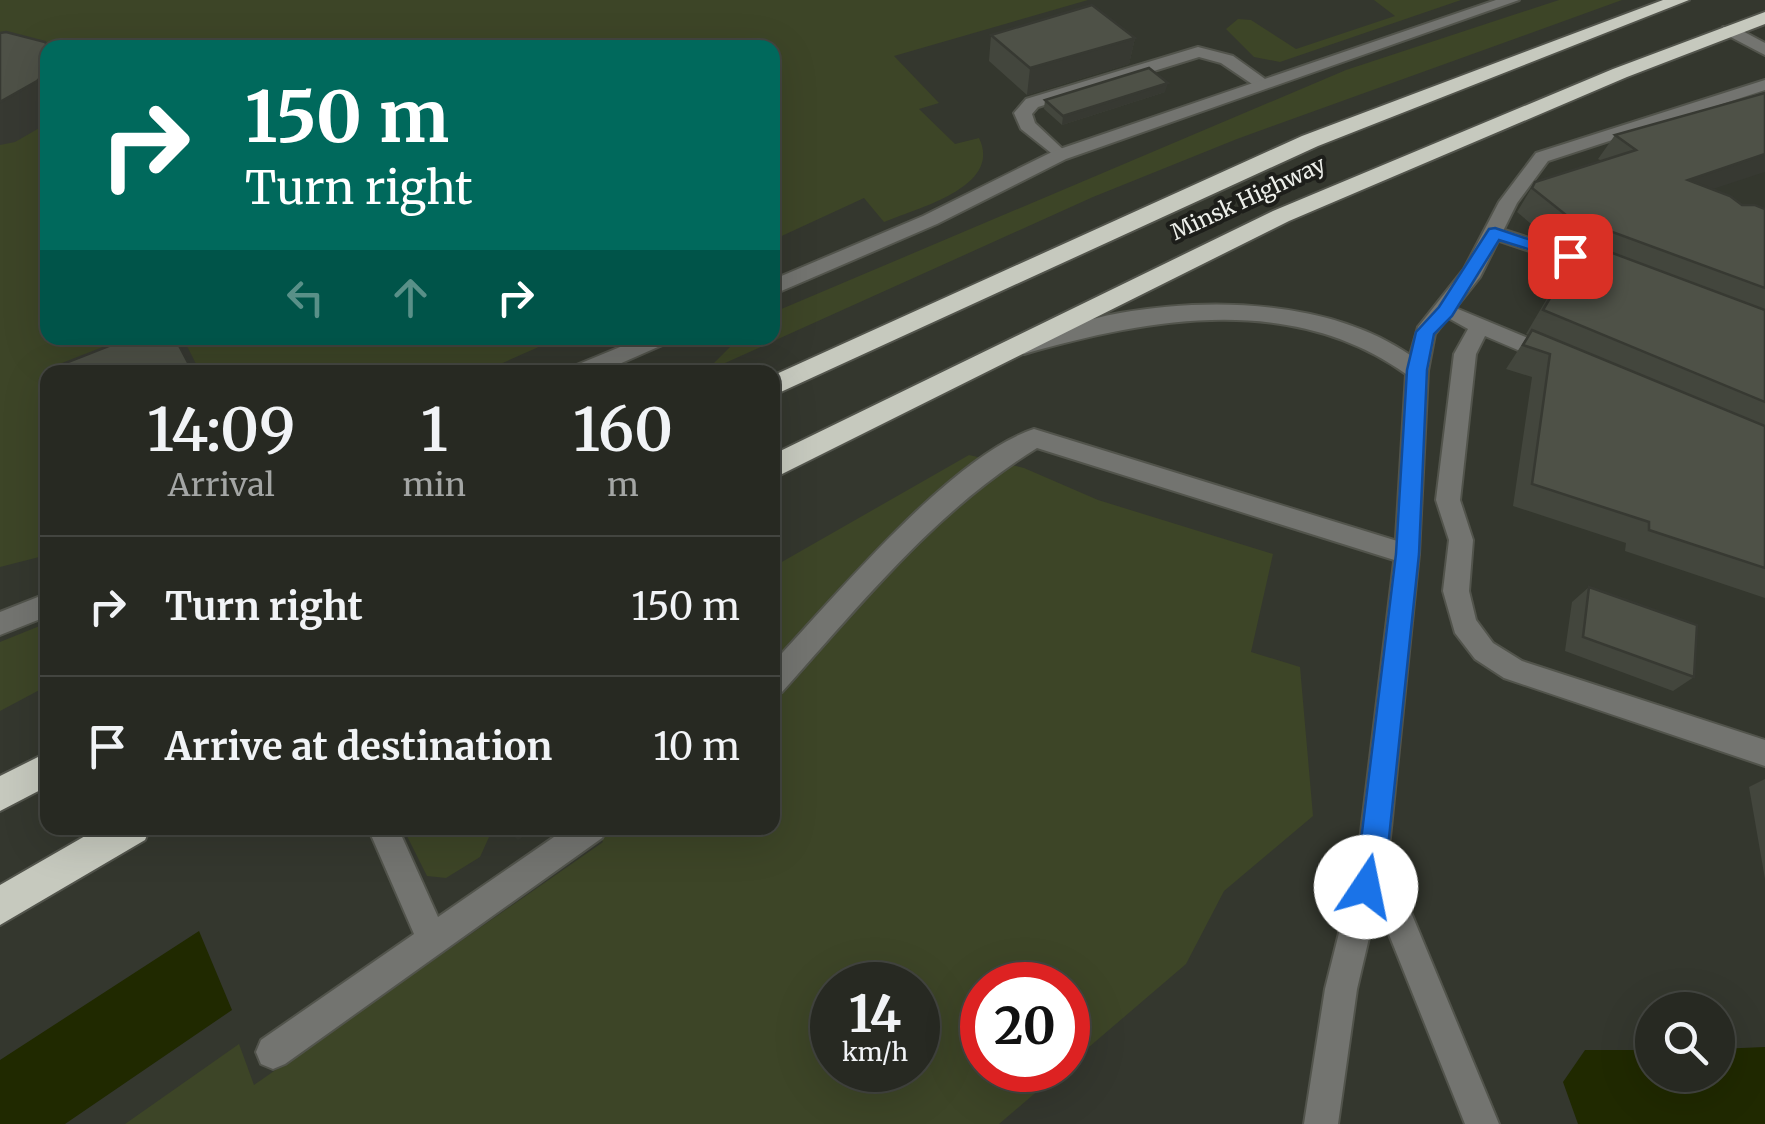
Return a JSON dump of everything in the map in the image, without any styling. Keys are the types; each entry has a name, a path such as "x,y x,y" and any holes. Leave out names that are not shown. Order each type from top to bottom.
{"highway":[{"name":"Minsk Highway","path":"780,384 1310,141 1680,0"},
{"name":"Minsk Highway","path":"780,464 1280,216 1765,18"},
{"path":"0,794 40,772"},
{"path":"0,906 120,835"}],"street":[{"path":"780,285 930,220 1060,154 1511,0"},
{"path":"1729,30 1765,50"},
{"path":"1060,154 1027,126 1023,113 1032,103 1198,52 1226,59 1264,84"},
{"path":"1321,1124 1340,988 1373,857 1408,554 1417,370 1425,332 1446,311 1495,233 1508,202 1542,157 1765,84"},
{"path":"1495,233 1624,277"},
{"path":"1446,311 1569,364"},
{"path":"1006,351 1133,318 1204,314 1337,328 1370,339 1417,370"},
{"path":"1480,325 1465,354 1448,500 1461,540 1456,591 1464,625 1484,651 1514,670 1765,752"},
{"path":"1370,339 1425,332"},
{"path":"598,365 644,345"},
{"path":"780,675 900,546 984,466 1034,438 1408,554"},
{"path":"0,624 40,607"},
{"path":"385,835 431,936"},
{"path":"273,1052 431,936 582,835"},
{"path":"1373,857 1482,1124"}],"shaded area":[{"path":"0,0 1088,0 894,56 939,103 919,109 955,144 979,138 983,155 979,170 953,193 884,222 864,198 780,237 780,40 40,40 40,345 543,345 498,365 40,365 40,557 0,567"},
{"path":"1374,0 1461,0 1280,62 1254,57 1226,29 1238,19 1251,20 1296,49 1395,16"},
{"path":"1559,0 1622,0 1237,139 1093,197 780,338 780,310 1346,70"},
{"path":"732,345 765,345 721,365 712,365"},
{"path":"969,455 1024,468 1098,500 1273,554 1251,652 1300,667 1313,816 1224,891 1186,964 1090,1046 1090,962 960,962 960,1092 1036,1092 999,1124 125,1124 239,1044 254,1085 603,842 599,835 780,835 780,563"},
{"path":"40,626 40,690 0,711 0,642"},
{"path":"406,835 488,835 480,857 446,878 427,876"},
{"path":"199,931 232,1010 65,1124 0,1124 0,1060"},
{"path":"1765,1047 1765,1124 1578,1124 1563,1082 1585,1050 1635,1050 1635,1092 1735,1092 1735,1048"}],"building":[{"path":"1092,5 1135,38 1030,68 991,35"},
{"path":"0,33 40,41 40,78 0,102"},
{"path":"1149,68 1168,83 1063,116 1045,100"},
{"path":"1765,93 1765,154 1688,180 1730,196 1742,205 1765,209 1765,288 1566,215 1532,188 1535,182 1636,150 1615,135"},
{"path":"1583,242 1765,310 1765,402 1543,310"},
{"path":"1532,330 1765,426 1765,568 1649,530 1649,522 1532,484 1550,354 1523,345"},
{"path":"111,345 179,345 189,365 60,365"},
{"path":"1589,587 1697,625 1694,677 1583,637"}],"route":[{"path":"1366,887 1373,857 1408,554 1417,370 1425,332 1446,311 1495,233 1570,256"}]}
